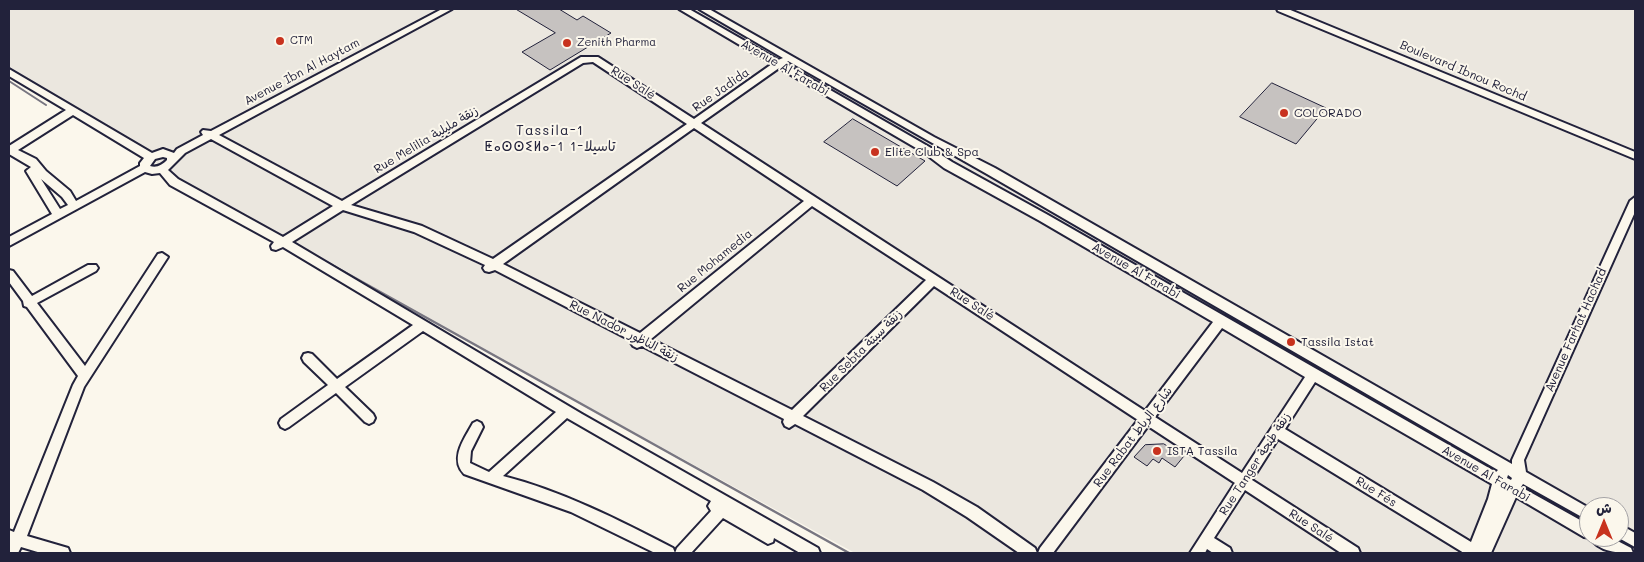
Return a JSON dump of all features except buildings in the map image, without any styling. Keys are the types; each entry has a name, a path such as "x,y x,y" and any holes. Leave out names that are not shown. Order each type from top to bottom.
{"street":[{"name":"Avenue Ibn Al Haytam","path":"335,67 440,9"},
{"name":"Avenue Ibn Al Haytam","path":"159,164 206,135 448,9"},
{"name":"Avenue Al Farabi","path":"683,9 926,150 955,169 1044,218 1312,375 1579,526"},
{"name":"Avenue Al Farabi","path":"703,9 931,139 991,171 1579,508"},
{"name":"Boulevard Ibnou Rochd","path":"1281,9 1635,156"},
{"name":"Rue Jadida","path":"492,268 792,59"},
{"name":"Rue Salé","path":"590,60 1146,420 1344,553"},
{"name":"Rue Melilia زنقة مليلية","path":"282,245 590,60"},
{"path":"9,72 151,157 159,164 169,185 282,245 798,553"},
{"path":"58,215 36,176 16,158 10,149 73,110"},
{"name":"Rue Nador زنقة الناظور","path":"206,135 342,209 420,237 492,268 950,498 992,525 1030,553"},
{"path":"16,158 32,162 42,174 66,194 74,206"},
{"path":"9,242 74,206 159,164"},
{"name":"Avenue Farhat Hachad","path":"1518,460 1635,201"},
{"name":"Rue Mohamedia","path":"641,344 812,203"},
{"path":"11,553 13,538 71,402 85,376 162,257"},
{"path":"28,303 92,268"},
{"path":"9,274 28,303 85,376"},
{"name":"Rue Sebta زنقة سبتة","path":"794,421 935,283"},
{"name":"Rue Rabat شارع الرباط","path":"1046,553 1221,320"},
{"path":"285,423 420,327"},
{"path":"308,358 369,418"},
{"name":"Rue Tanger زنقة طنجة","path":"1197,553 1312,375"},
{"path":"492,477 564,413"},
{"name":"Rue Nador زنقة الناظور","path":"794,421 938,499 977,523 1018,553"},
{"path":"477,427 465,454 465,466 480,476 492,477 558,499 668,553"},
{"name":"Rue Fés","path":"1276,431 1477,553"},
{"path":"1518,460 1520,476 1514,490 1477,553 1496,499 1504,467 1518,460"},
{"name":"Rue Salé","path":"1242,484 1353,553"},
{"path":"682,553 723,507"},
{"path":"723,507 813,553"},
{"path":"13,538 63,553"},
{"path":"1205,540 1225,553"}],"shaded area":[{"path":"9,9 1635,9 1635,553 855,553 175,181 136,148 9,68"}],"waterway":[{"path":"9,81 46,105"},
{"path":"330,264 849,553"}],"place":[{"name":"CTM","path":"280,41"},
{"name":"Zenith Pharma","path":"567,43"},
{"name":"COLORADO","path":"1284,113"},
{"name":"Elite Club & Spa","path":"875,152"},
{"name":"Tassila Istat","path":"1291,342"},
{"name":"ISTA Tassila","path":"1157,451"}],"district":[{"name":"Tassila-1 ⵟⴰⵙⵙⵉⵍⴰ-1 1-تاسيلا","path":"550,140"}]}
